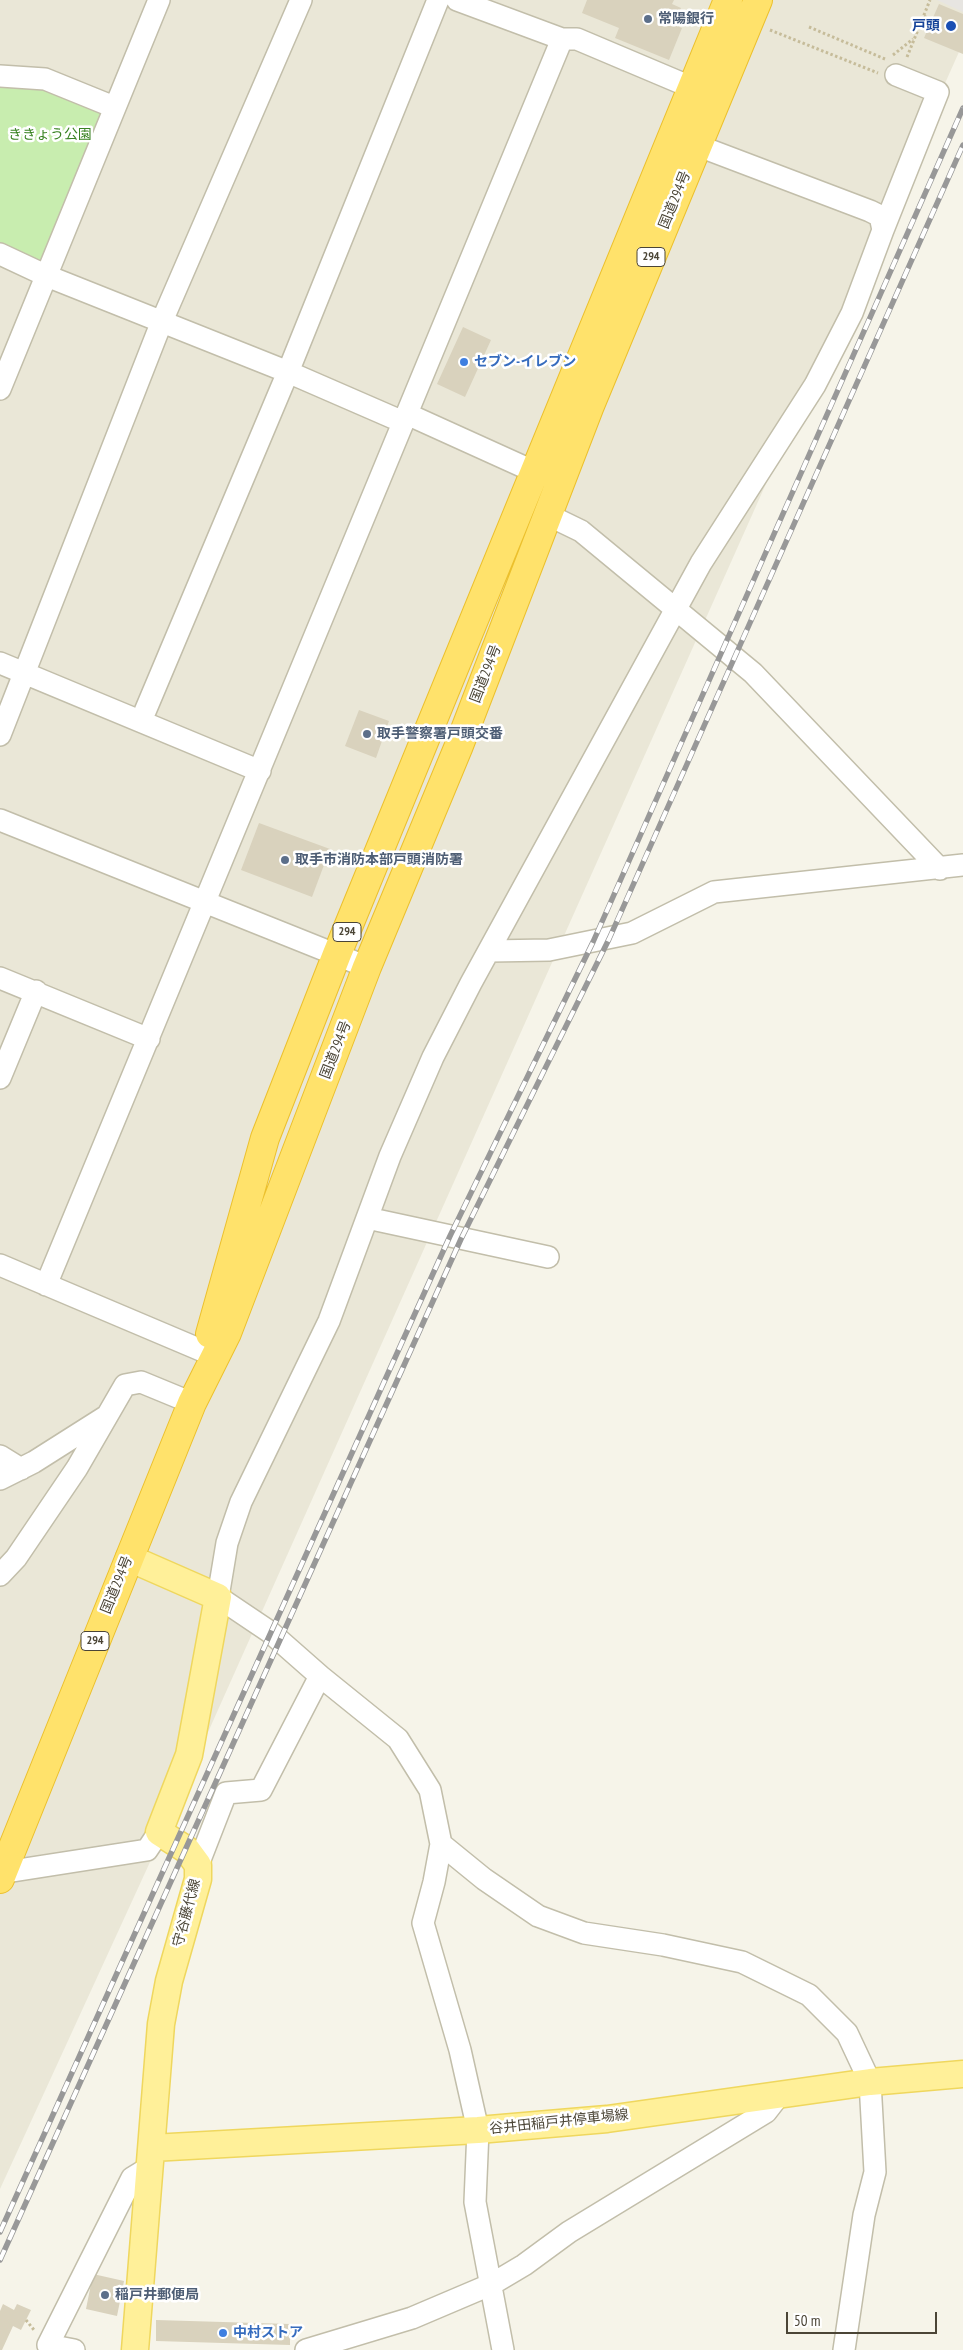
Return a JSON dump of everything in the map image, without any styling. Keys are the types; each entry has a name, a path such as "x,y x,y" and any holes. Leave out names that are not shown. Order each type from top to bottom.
{"highway":[{"name":"国道294号","path":"210,1354 227,1333 367,968 458,748 589,408 685,141 693,88 728,0"},
{"name":"国道294号","path":"1,1875 192,1404 210,1354 265,1138 337,954 535,472 685,141 758,0"}],"main road":[{"path":"128,1558 218,1597 189,1755 159,1832"},
{"name":"守谷藤代線","path":"135,2350 161,2024 168,1981 198,1879 198,1865 187,1850 159,1832"},
{"name":"谷井田稲戸井停車場線","path":"151,2158 607,2119 870,2082 963,2074"}],"street":[{"path":"0,389 159,0"},
{"path":"0,735 162,321 301,0"},
{"path":"141,721 288,372 438,0"},
{"path":"457,0 562,39 577,39 693,88"},
{"path":"46,1285 206,903 562,39"},
{"path":"504,2350 476,2202 478,2130 460,2050 422,1923 434,1882 441,1844 430,1790 398,1739 320,1676 270,1632 218,1597 227,1543 242,1502 329,1321 366,1218 433,1057 675,608 701,563 815,385 852,313 938,92 891,68"},
{"path":"0,76 44,78 114,107"},
{"path":"685,141 870,211 880,216 883,230"},
{"path":"0,254 47,276 405,418 535,472"},
{"path":"548,515 581,531 753,674 940,869"},
{"path":"0,663 260,772"},
{"path":"0,820 337,954 367,968"},
{"path":"490,951 549,950 617,937 632,933 714,892 963,865"},
{"path":"0,978 149,1038"},
{"path":"0,1078 36,991"},
{"path":"366,1218 548,1257"},
{"path":"0,1265 210,1354"},
{"path":"0,1575 16,1558 39,1526 77,1468 125,1385 141,1382 192,1404"},
{"path":"0,1478 21,1468 107,1415"},
{"path":"0,1456 21,1468"},
{"path":"198,1865 226,1793 261,1790 320,1676"},
{"path":"1,1875 147,1850 159,1832"},
{"path":"441,1844 484,1879 538,1916 584,1933 663,1945 742,1962 809,1995 847,2033 870,2082 875,2172 864,2215 844,2350"},
{"path":"306,2350 412,2318 492,2284 524,2265 569,2232 766,2112 780,2094"},
{"path":"74,2350 48,2345 132,2178 151,2158"},
{"path":"135,2350 142,2350"}],"path":[{"path":"766,28 876,73 903,66 930,0"},
{"path":"924,16 931,20"},
{"path":"809,27 891,68"},
{"path":"891,68 915,38"}],"shaded area":[{"name":"戸頭","path":"0,0 963,0 963,43 150,1862 0,2189"},
{"path":"937,0 963,0 963,12"}],"green space":[{"name":"ききょう公園","path":"0,76 114,107 47,276 0,254"}],"building":[{"path":"587,0 674,0 672,4 681,8 674,25 682,28 669,60 615,38 619,28 582,13"},
{"path":"939,4 963,14 963,54 924,38"},
{"name":"セブン-イレブン","path":"463,327 491,340 465,397 437,384"},
{"name":"取手警察署戸頭交番","path":"359,710 389,721 376,758 345,746"},
{"name":"取手市消防本部戸頭消防署","path":"259,823 330,849 312,897 241,870"},
{"path":"93,2274 124,2281 117,2316 86,2309"},
{"path":"3,2304 14,2310 17,2304 31,2310 21,2330 13,2326 2,2350 0,2350 0,2311"},
{"name":"中村ストア","path":"156,2320 290,2324 290,2345 156,2341"}],"railway":[{"path":"0,2232 450,1236 593,942 963,108"},
{"path":"0,2260 461,1239 609,939 963,145"}],"place":[{"name":"常陽銀行","path":"648,19"},
{"name":"戸頭","path":"951,26"},
{"name":"セブン-イレブン","path":"464,362"},
{"name":"取手警察署戸頭交番","path":"367,734"},
{"name":"取手市消防本部戸頭消防署","path":"285,860"},
{"name":"稲戸井郵便局","path":"105,2295"},
{"name":"中村ストア","path":"223,2333"}]}
